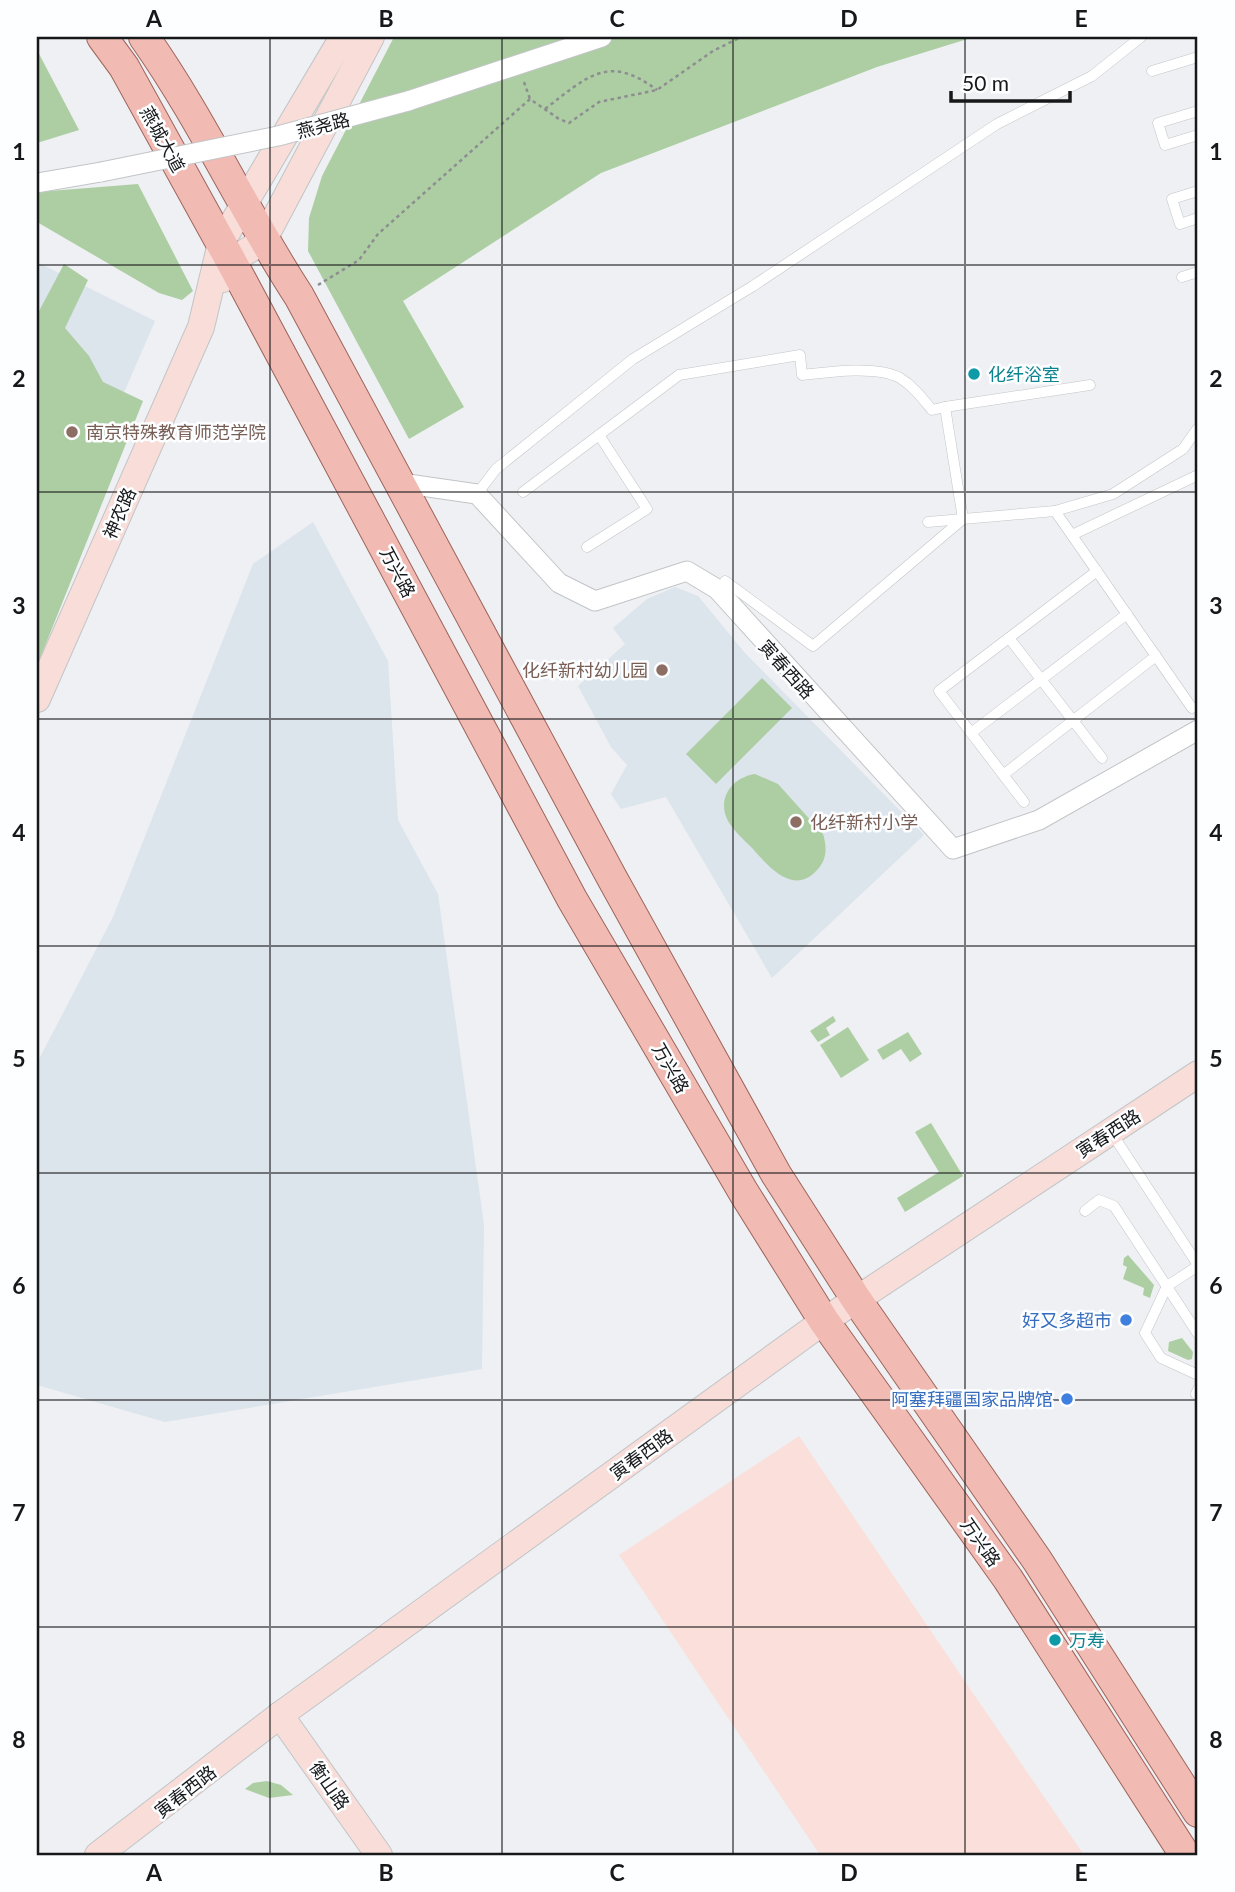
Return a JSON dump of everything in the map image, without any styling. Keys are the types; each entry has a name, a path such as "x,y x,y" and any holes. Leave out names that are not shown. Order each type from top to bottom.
{"main road":[{"name":"燕城大道","path":"102,37 124,67 226,252"},
{"path":"144,37 173,78 244,205"},
{"name":"万兴路","path":"244,205 263,242 299,296 680,1003 776,1174 856,1299 1037,1560 1198,1812"},
{"name":"万兴路","path":"226,252 572,899 744,1193 824,1321 1008,1579 1185,1855"}],"street":[{"name":"神农路","path":"37,699 201,327 244,205 343,37"},
{"path":"226,252 263,242 371,37"},
{"name":"燕尧路","path":"37,183 278,136 408,102 602,37"},
{"path":"401,483 477,494"},
{"name":"寅春西路","path":"477,494 559,583 595,601 688,571 716,589 953,849 1039,820 1198,730"},
{"name":"寅春西路","path":"99,1855 280,1716 824,1321 1198,1074"},
{"name":"衡山路","path":"280,1716 379,1855"}],"lane":[{"path":"477,494 496,469 633,359 753,286 997,124 1092,76 1141,37"},
{"path":"1152,71 1198,57"},
{"path":"1198,111 1158,123 1165,145 1198,135"},
{"path":"1198,191 1172,199 1180,224 1198,218"},
{"path":"1182,277 1198,272"},
{"path":"523,492 679,375 800,355 802,375 849,370 898,376 913,388 932,410 1090,385"},
{"path":"946,407 963,519"},
{"path":"928,522 1055,511 1113,494 1183,450 1198,428"},
{"path":"587,547 647,509 599,435"},
{"path":"1072,535 1198,475"},
{"path":"1055,511 1196,714"},
{"path":"725,581 814,646 963,519"},
{"path":"1024,802 939,691 1097,571"},
{"path":"971,733 1127,614"},
{"path":"1009,638 1102,758"},
{"path":"1003,775 1156,656"},
{"path":"1110,1132 1198,1265 1167,1286 1146,1333 1161,1357 1198,1375"},
{"path":"1085,1210 1099,1200 1114,1206 1198,1334"}],"path":[{"path":"299,296 359,260 378,234 530,99 544,110 569,122 599,102 657,90 713,51 741,37"},
{"path":"544,110 580,82 600,71 619,70 640,77 657,90"}],"shaded area":[{"name":"南京特殊教育师范学院","path":"37,262 155,321 59,542 37,610"},
{"path":"313,522 388,661 398,820 438,894 484,1225 482,1369 165,1422 37,1385 37,1063 113,917 253,564"},
{"name":"化纤新村小学","path":"675,587 698,596 745,653 924,835 772,978 666,797 621,809 611,794 627,765 611,747 578,686 625,644 613,628 647,599"},
{"path":"799,1436 1084,1855 820,1855 619,1555"}],"green space":[{"path":"394,37 974,37 877,67 601,173 403,301 464,407 409,439 308,251 309,218 322,176"},
{"path":"37,50 79,130 37,143"},
{"path":"138,184 193,291 182,300 159,293 37,222 37,192"},
{"name":"南京特殊教育师范学院","path":"64,264 88,280 65,328 89,356 103,382 143,401 37,666 37,315"},
{"path":"762,678 792,708 716,784 686,754"},
{"path":"755,774 778,784 823,834 825,857 809,877 791,880 774,871 728,821 724,804 729,790 740,779"},
{"path":"833,1016 836,1021 826,1028 830,1035 818,1042 810,1031"},
{"path":"848,1027 869,1060 841,1078 820,1045"},
{"path":"908,1032 922,1054 910,1062 901,1049 883,1060 877,1050"},
{"path":"931,1123 963,1176 905,1212 897,1198 939,1172 915,1132"},
{"path":"1128,1255 1154,1285 1150,1298 1143,1295 1144,1288 1123,1279 1127,1267 1123,1265 1124,1258"},
{"path":"1182,1338 1193,1352 1192,1359 1188,1360 1168,1351 1169,1342"},
{"path":"267,1781 281,1785 293,1795 269,1798 245,1789 253,1783"}],"place":[{"name":"化纤浴室","path":"974,374"},
{"name":"南京特殊教育师范学院","path":"72,432"},
{"name":"化纤新村幼儿园","path":"662,670"},
{"name":"化纤新村小学","path":"796,822"},
{"name":"好又多超市","path":"1126,1320"},
{"name":"阿塞拜疆国家品牌馆","path":"1067,1399"},
{"name":"万寿","path":"1055,1640"}]}
